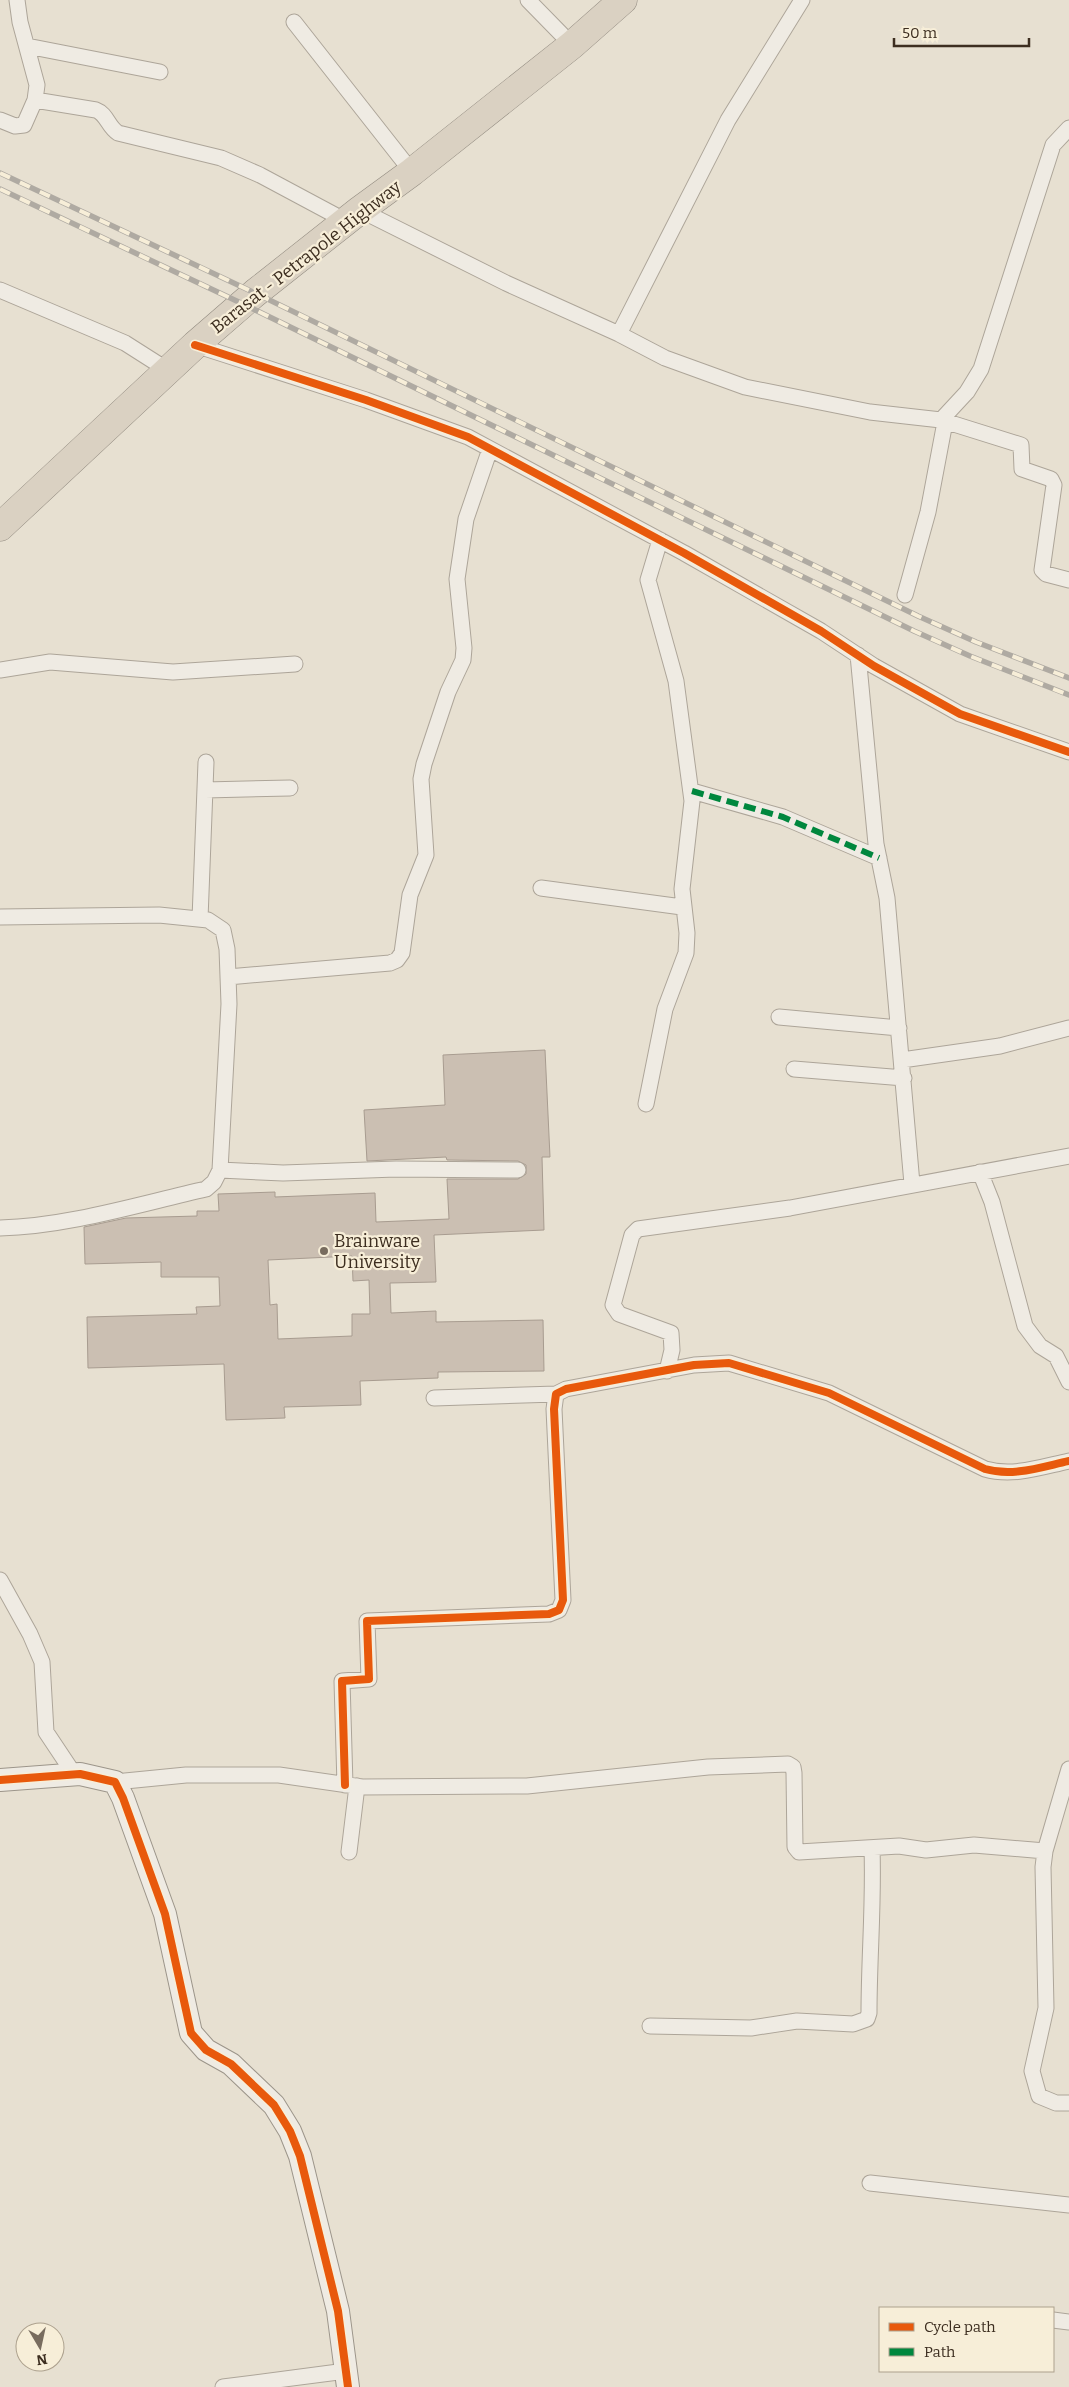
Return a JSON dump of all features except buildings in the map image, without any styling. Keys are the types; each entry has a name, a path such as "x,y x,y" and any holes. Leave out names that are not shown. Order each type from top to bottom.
{"highway":[{"name":"Barasat - Petrapole Highway","path":"0,527 195,345 255,292 412,172 572,45 623,0"}],"street":[{"path":"0,120 15,126 24,124 35,100 37,86 17,0"},
{"path":"528,0 572,45"},
{"path":"619,334 728,120 802,0"},
{"path":"294,22 412,172"},
{"path":"27,46 160,72"},
{"path":"35,100 96,110 102,112 110,127 118,133 221,158 619,334 665,358 745,387 870,412 943,421 1021,445 1022,469 1051,479 1054,485 1042,570 1046,574 1069,580"},
{"path":"905,595 928,512 943,421 967,392 982,369 1053,145 1069,128"},
{"path":"0,290 125,343 169,371"},
{"path":"195,345 366,400 468,437 660,540 821,631 858,655 960,714 1069,752"},
{"path":"228,977 390,963 397,960 402,953 410,895 426,854 422,778 424,764 448,692 463,660 464,648 457,579 466,519 490,449"},
{"path":"646,1104 665,1009 686,953 687,933 682,907 682,889 692,791 676,680 648,580 660,540"},
{"path":"858,655 880,858 887,898 912,1184"},
{"path":"0,670 55,662 173,672 295,664"},
{"path":"200,919 206,762"},
{"path":"205,790 290,788"},
{"path":"692,791 783,817 880,858"},
{"path":"541,888 682,907"},
{"path":"0,917 159,915 208,920 223,930 227,949 228,977 228,1023 220,1170 214,1182 206,1189 61,1221 23,1227 0,1228"},
{"path":"779,1018 899,1028"},
{"path":"902,1060 1000,1046 1069,1028"},
{"path":"794,1069 904,1078"},
{"path":"666,1371 672,1350 671,1333 619,1314 613,1304 632,1235 638,1229 790,1208 1069,1156"},
{"path":"220,1170 283,1173 396,1169 518,1170"},
{"path":"980,1172 992,1202 1025,1326 1040,1346 1056,1356 1069,1382"},
{"path":"434,1398 556,1394 566,1389 694,1365 729,1363 805,1385 861,1407 985,1469 1000,1473 1013,1473 1069,1461"},
{"path":"349,1852 351,1786 342,1681 369,1679 367,1622 549,1614 559,1610 563,1600 557,1500 554,1409 556,1394"},
{"path":"0,1580 30,1634 42,1662 46,1732 74,1774"},
{"path":"0,1780 80,1774 115,1782 186,1775 279,1776 351,1786 540,1785 708,1767 788,1764 792,1767 794,1773 795,1847 799,1852 899,1846 926,1850 974,1845 1045,1851"},
{"path":"1069,1770 1045,1851 1043,1872 1046,2008 1032,2071 1039,2096 1056,2103 1069,2103"},
{"path":"115,1782 123,1798 165,1914 191,2032 206,2050 231,2064 274,2106 290,2132 300,2156 338,2310 347,2379 223,2387"},
{"path":"650,2026 751,2028 797,2021 853,2024 867,2019 870,2013 870,1943 874,1896 872,1848"},
{"path":"870,2183 1069,2205"},
{"path":"1054,2320 1069,2322"}],"railway":[{"path":"0,173 255,293 918,616 976,642 1069,678"},
{"path":"0,189 243,304 914,631 970,656 1069,695"}],"marked path":[{"path":"692,791 783,817 879,858"}],"cycle path":[{"path":"195,345 366,400 468,437 684,553 821,631 874,666 960,714 1069,752"},
{"path":"345,1785 342,1681 369,1679 367,1621 549,1614 559,1610 563,1600 554,1409 556,1394 566,1389 694,1365 729,1363 829,1393 985,1469 1016,1472 1069,1461"},
{"path":"0,1780 80,1774 115,1782 123,1798 165,1914 191,2033 206,2050 231,2064 274,2105 290,2131 300,2156 338,2311 348,2387"}],"place":[{"name":"Brainware University","path":"324,1251"}]}
